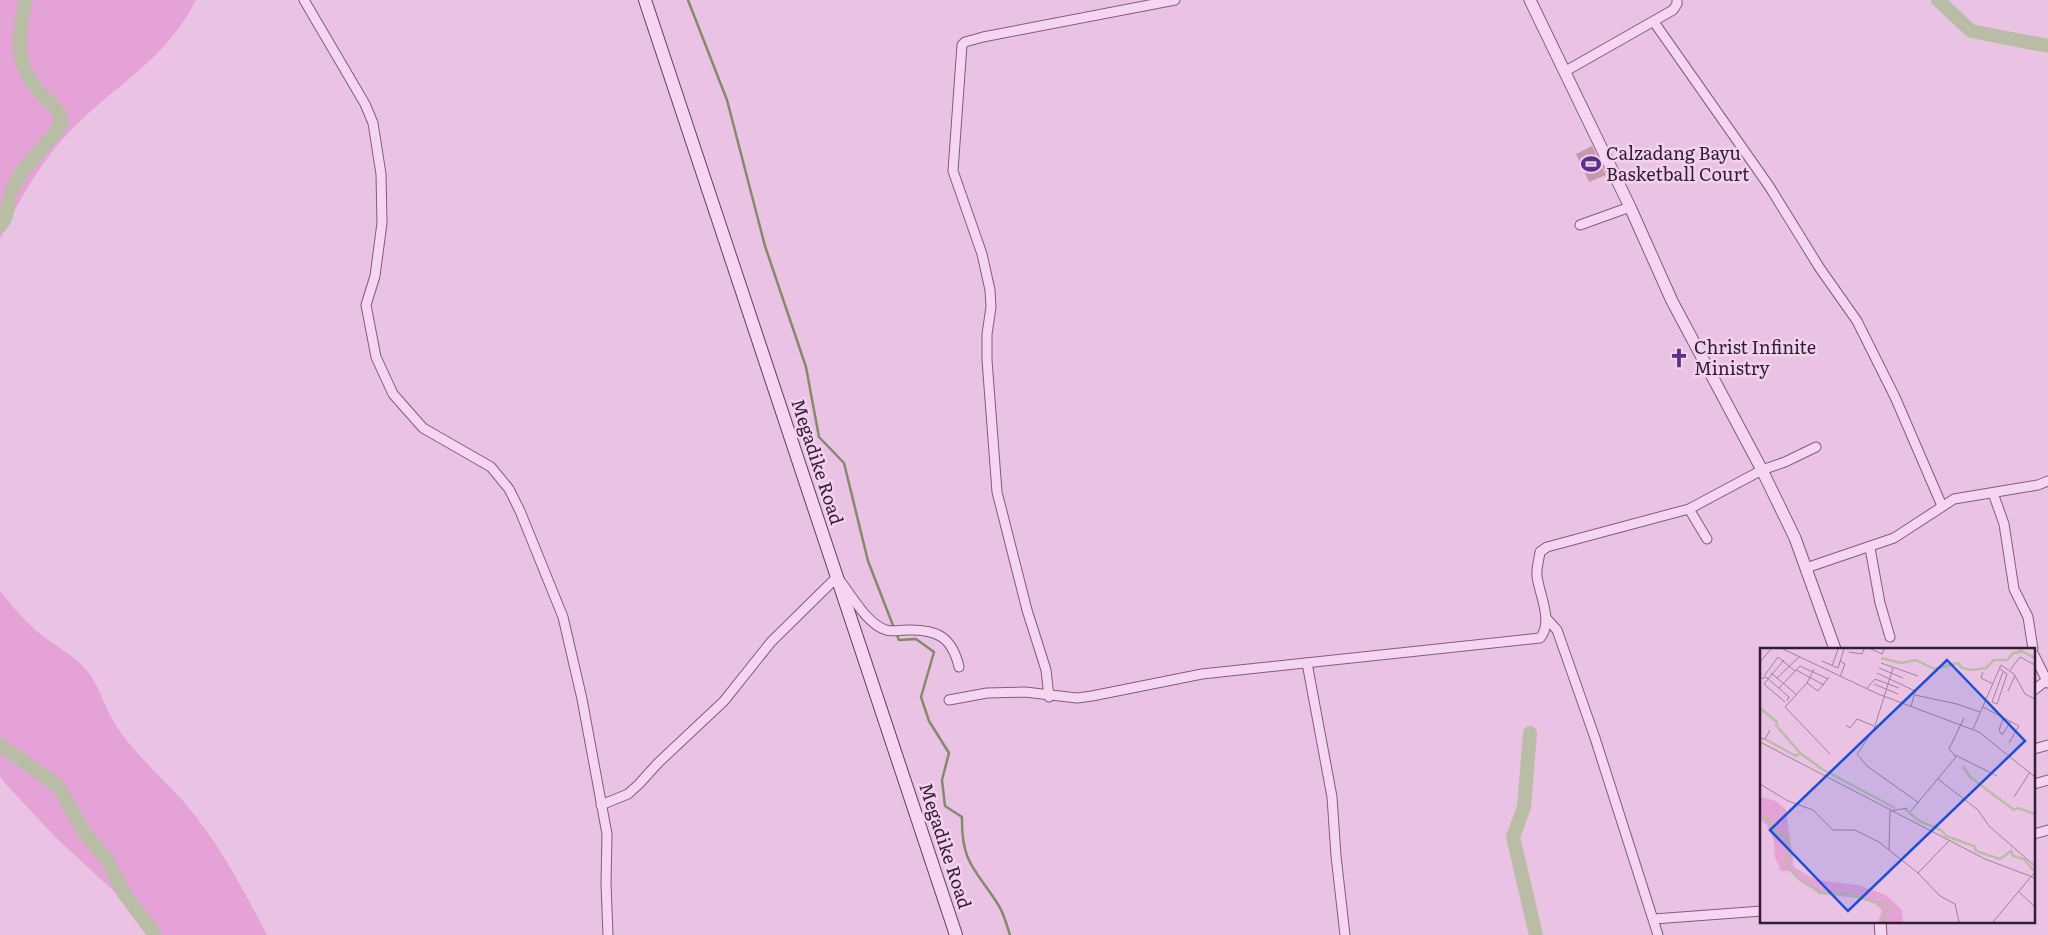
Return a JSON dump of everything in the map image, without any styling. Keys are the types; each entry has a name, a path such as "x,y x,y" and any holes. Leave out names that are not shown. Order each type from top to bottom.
{"main road":[{"name":"Megadike Road","path":"646,0 956,935"}],"street":[{"path":"304,0 365,104 373,123 381,174 382,223 375,276 366,305 376,357 393,394 423,428 491,467 509,489 520,511 563,617 582,698 608,834 606,882 608,935"},
{"path":"1049,697 1046,670 1027,610 997,492 987,360 987,334 991,307 990,290 982,254 953,171 962,45 965,42 983,36 1174,0"},
{"path":"1530,0 1630,207 1672,302 1762,470 1795,538 1835,648"},
{"path":"1564,72 1654,22 1676,7 1677,0"},
{"path":"1654,22 1769,186 1819,267 1857,321 1887,380 1942,506"},
{"path":"1580,225 1630,207"},
{"path":"949,700 987,693 1025,692 1049,697 1077,698 1099,696 1202,674 1540,638 1544,633 1546,618 1536,574 1540,552 1558,542 1690,509 1762,470 1785,462 1816,447"},
{"path":"1806,568 1870,548 1894,538 1942,506 1966,495 1993,493 2038,485 2048,481"},
{"path":"1993,493 2004,524 2014,589 2028,617 2033,648"},
{"path":"1690,509 1707,539"},
{"path":"1870,548 1880,603 1890,637"},
{"path":"601,804 628,794 639,784 658,763 724,701 771,642 837,577 849,591 856,604 873,622 886,630 927,630 938,634 948,642 956,654 959,667"},
{"path":"1546,618 1557,630 1561,639 1596,738 1658,935"},
{"path":"2036,659 2047,682 2036,689"},
{"path":"1307,663 1332,797 1336,856 1345,935"},
{"path":"1654,919 1760,911"},
{"path":"1880,922 1881,935"}],"shaded area":[{"name":"Calzadang Bayu Basketball Court","path":"1592,146 1606,175 1589,182 1576,154"}],"sand":[{"path":"0,0 196,0 171,38 156,54 73,128 51,153 23,195 0,239"},
{"path":"0,591 18,613 34,628 45,638 72,656 89,673 111,716 126,740 185,803 220,850 267,935 147,935 119,896 55,837 4,782 0,776"}],"waterway":[{"path":"0,226 5,218 15,183 62,123 55,107 33,84 22,62 20,38 26,0"},
{"path":"688,0 727,100 765,246 806,367 819,437 844,463 868,561 894,628"},
{"path":"1938,0 1971,31 2048,46"},
{"path":"896,633 899,640 916,639 934,652 921,697 929,721 949,753 942,780 945,806 962,817 962,833 967,857 1001,909 1010,935"},
{"path":"1530,733 1524,807 1513,837 1536,935"},
{"path":"0,745 58,786 84,832 108,861 123,892 155,935"}],"place":[{"name":"Calzadang Bayu Basketball Court","path":"1591,164"},
{"name":"Christ Infinite Ministry","path":"1679,358"}]}
